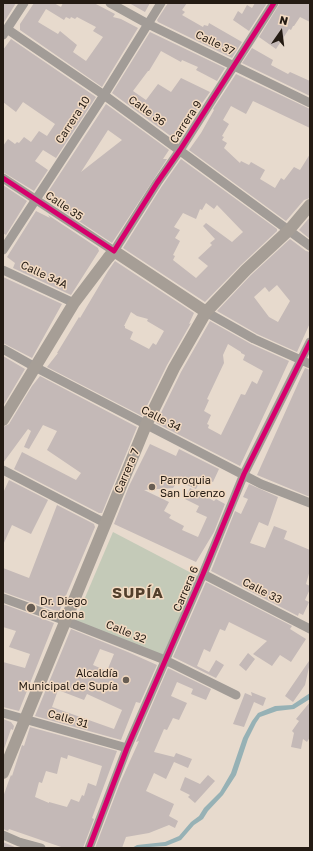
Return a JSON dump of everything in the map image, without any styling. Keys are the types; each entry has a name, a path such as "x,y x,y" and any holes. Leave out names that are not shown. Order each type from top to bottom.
{"main road":[{"name":"Carrera 7","path":"3,773 146,425 174,368 206,312 246,270 289,230 310,205"},
{"name":"Carrera 9","path":"3,420 74,303 114,251"},
{"name":"Calle 35","path":"114,251 206,312"}],"street":[{"path":"5,32 24,3"},
{"name":"Calle 37","path":"110,3 148,24 310,103"},
{"name":"Carrera 10","path":"3,250 104,95 161,3"},
{"name":"Carrera 9","path":"114,251 157,183 235,66 274,3"},
{"name":"Calle 36","path":"5,32 104,95 310,246"},
{"name":"Calle 35","path":"3,178 114,251"},
{"name":"Calle 34A","path":"3,270 74,303"},
{"name":"Calle 35","path":"206,312 254,339 306,363"},
{"name":"Carrera 6","path":"89,848 127,748 203,574 244,474 306,363 310,342"},
{"name":"Calle 34","path":"3,349 34,367 261,484 310,503"},
{"path":"4,474 105,523"},
{"name":"Calle 33","path":"203,574 310,629"},
{"name":"Calle 32","path":"3,598 165,660 236,695"},
{"name":"Calle 31","path":"3,713 127,748"},
{"path":"3,835 19,842 42,848"}],"green space":[{"path":"113,532 199,577 164,656 75,621"}],"water":[{"path":"310,693 310,699 294,709 277,711 260,717 248,739 236,775 223,795 208,811 203,819 194,825 181,840 166,846 132,848 137,845 165,842 179,836 220,792 231,773 243,738 258,713 275,706 292,705"}],"building":[{"path":"3,3 16,3 3,24"},
{"path":"34,3 54,3 61,7 63,3 94,3 115,14 113,17 121,19 138,28 102,87 20,30 20,24","holes":["46,9 64,20 66,17 70,19 71,17 75,19 77,17 96,27 93,31 103,37 86,61 73,52 77,45 60,31 58,34 38,22"]},
{"path":"129,3 150,3 145,12"},
{"path":"168,3 187,3 182,10 185,12 182,15 203,27 204,25 208,26 209,23 242,42 232,58 158,22 157,20"},
{"path":"255,3 267,3 249,31 233,20 238,11 242,14 247,5 252,8"},
{"path":"280,3 310,3 310,22 300,17 291,30 289,29 276,49 259,37"},
{"path":"150,32 225,68 217,81 196,70 198,67 182,60 181,62 161,51 149,71 133,91 146,100 158,84 171,92 181,78 210,92 176,140 112,93"},
{"path":"11,39 96,97 56,158 43,150 35,161 48,170 34,191 3,172 3,146 8,139 15,144 17,142 19,143 24,137 31,142 39,131 47,136 55,124 23,102 16,112 3,102 3,50"},
{"path":"252,48 273,60 271,65 288,74 290,72 310,81 310,96 242,63"},
{"path":"236,74 310,109 310,128 253,101 246,114 231,106 223,120 229,124 222,136 224,137 222,140 227,143 224,148 240,163 241,161 249,165 251,162 265,170 260,179 275,188 281,178 284,180 294,167 300,170 310,154 310,198 304,200 286,221 189,150 201,133 214,110 213,109"},
{"path":"106,104 169,150 163,159 167,159 112,243 44,198","holes":["108,130 122,140 81,172"]},
{"path":"181,159 277,229 277,231 205,302 123,248","holes":["206,203 214,209 217,205 243,232 232,242 206,223 203,226 215,239 210,243 212,245 198,258 208,266 196,278 173,260 175,256 173,255 180,241 175,238 180,230 174,227 183,213 196,219 200,209 202,210"]},
{"path":"3,185 27,201 6,235 3,233"},
{"path":"36,211 50,218 48,215 98,248 99,251 71,295 13,268 15,263 7,257"},
{"path":"310,217 310,239 299,230"},
{"path":"290,239 306,251 310,252 310,323 297,352 257,334 217,311 251,275","holes":["277,285 290,301 278,322 269,317 254,297 265,287 269,292"]},
{"path":"115,261 194,313 189,324 191,323 167,365 142,416 47,367 58,353","holes":["131,312 137,316 148,319 147,321 164,331 156,345 153,343 149,349 130,339 133,332 124,326"]},
{"path":"3,277 62,304 32,358 3,343"},
{"path":"210,321 251,344 289,361 240,466 156,423 181,372","holes":["228,344 245,355 243,360 263,371 257,384 252,381 245,395 241,394 221,435 208,428 209,425 207,424 211,415 204,411 209,400 207,399 224,363 223,355"]},
{"path":"3,356 25,369 3,406"},
{"path":"305,368 310,370 310,497 257,475"},
{"path":"40,376 137,427 102,513 99,513 14,469 22,452 76,480 81,473 47,450 57,431 43,425 29,449 24,447 31,431 28,429 3,463 3,427 9,424 32,386"},
{"path":"150,444 176,456 179,449 219,469 213,482 202,477 196,489 178,481 173,488 144,490 169,502 164,511 171,515 169,518 184,526 182,530 198,537 207,517 196,512 199,506 185,499 190,488 214,501 216,499 225,504 214,532 196,562 114,524 129,486"},
{"path":"9,480 48,500 31,534 12,525 3,545 3,493"},
{"path":"249,484 278,497 268,526 259,522 250,543 265,548 274,526 287,531 284,539 310,550 310,570 306,584 310,586 310,589 305,600 309,602 303,615 299,613 298,616 211,571 235,511 241,514 248,499 243,497"},
{"path":"57,505 94,524 95,527 59,612 3,592 3,568 29,578"},
{"path":"206,582 292,626 290,629 306,639 291,662 280,655 272,666 253,654 267,641 229,622 225,631 220,629 210,652 204,649 197,666 209,672 216,660 224,665 216,678 173,657"},
{"path":"3,604 54,623 19,711 3,707 3,662 25,668 30,654 9,647 16,631 3,627"},
{"path":"71,629 157,665 140,703 136,702 121,740 35,716","holes":["100,649 114,654 107,671 93,665","58,690 84,700 87,694 122,710 114,729 52,707"]},
{"path":"248,653 255,659 246,671 239,665"},
{"path":"309,661 310,663 305,685 293,702 285,696"},
{"path":"168,668 211,689 206,700 191,694 193,689 177,682 171,696 187,703 179,720 173,718 167,730 164,729 154,752 174,757 176,753 192,759 188,768 174,762 166,779 154,773 146,791 174,804 169,816 178,821 175,828 169,825 149,833 126,837 122,848 95,848 120,783 139,741 136,742"},
{"path":"251,692 266,698 263,706 254,702 244,727 233,724 245,693 252,696"},
{"path":"310,702 310,737 307,742 303,739 301,749 291,747 294,733 292,731 299,721 296,719"},
{"path":"3,719 11,722 14,726 13,730 11,729 4,749 3,748"},
{"path":"30,727 117,751 92,818 94,819 83,848 64,848 9,829 8,831 3,829 3,797 11,775 12,776 22,745 24,746","holes":["68,755 102,766 96,786 88,783 84,796 82,795 79,802 71,799 67,807 49,803 35,797 39,782 42,783 46,771 57,774 61,757 67,759"]},
{"path":"208,775 215,781 195,803 188,797 190,795 180,790 185,777 200,784"},
{"path":"3,842 17,848 3,848"}],"cycle path":[{"path":"3,178 114,251 274,3"},
{"path":"89,848 127,748 203,574 244,474 310,342"}],"place":[{"name":"Parroquia San Lorenzo","path":"152,487"},
{"name":"Dr. Diego Cardona","path":"31,608"},
{"name":"Alcaldía Municipal de Supía","path":"126,680"}],"district":[{"name":"SUPÍA","path":"138,593"}]}
